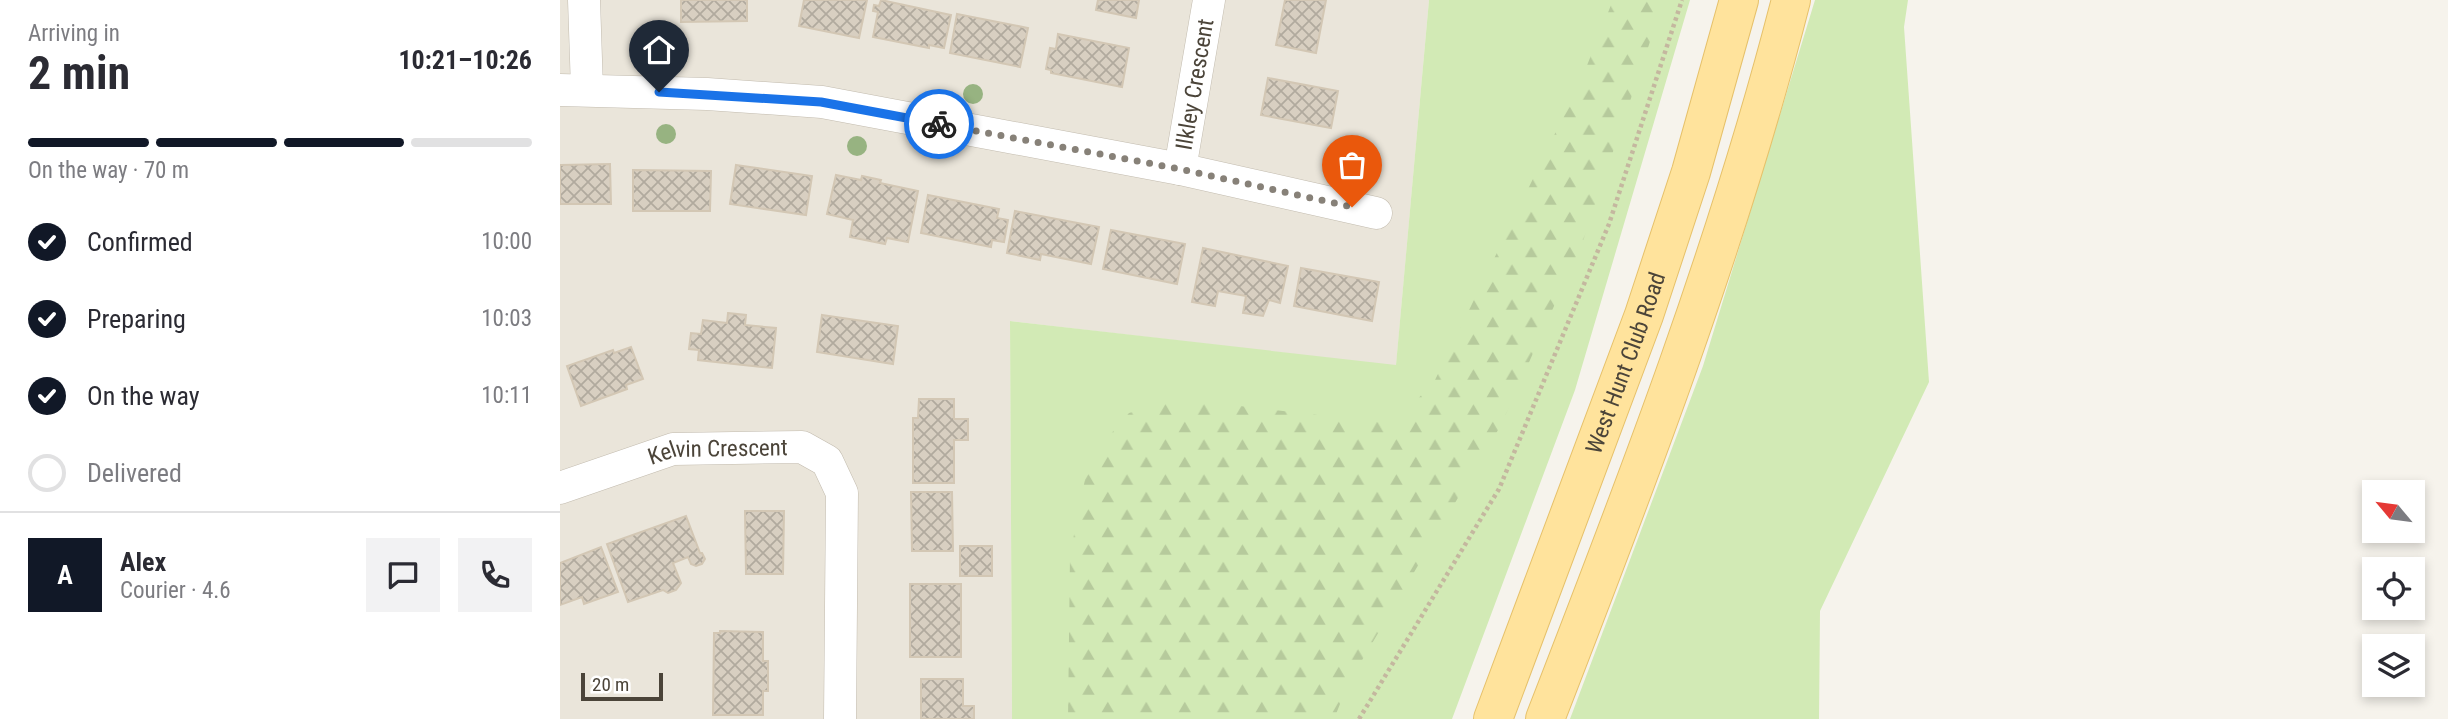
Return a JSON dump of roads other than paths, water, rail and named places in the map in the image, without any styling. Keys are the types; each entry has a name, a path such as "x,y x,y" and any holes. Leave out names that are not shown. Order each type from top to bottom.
{"main road":[{"name":"West Hunt Club Road","path":"1493,719 1644,316 1691,172 1739,0"},
{"path":"1545,719 1694,323 1753,136 1791,0"}],"street":[{"path":"584,0 573,89 821,102 1180,169 1376,213"},
{"name":"Ilkley Crescent","path":"1180,169 1209,0"},
{"name":"Kelvin Crescent","path":"560,488 673,449 802,446 827,461 842,493 840,719"}]}
